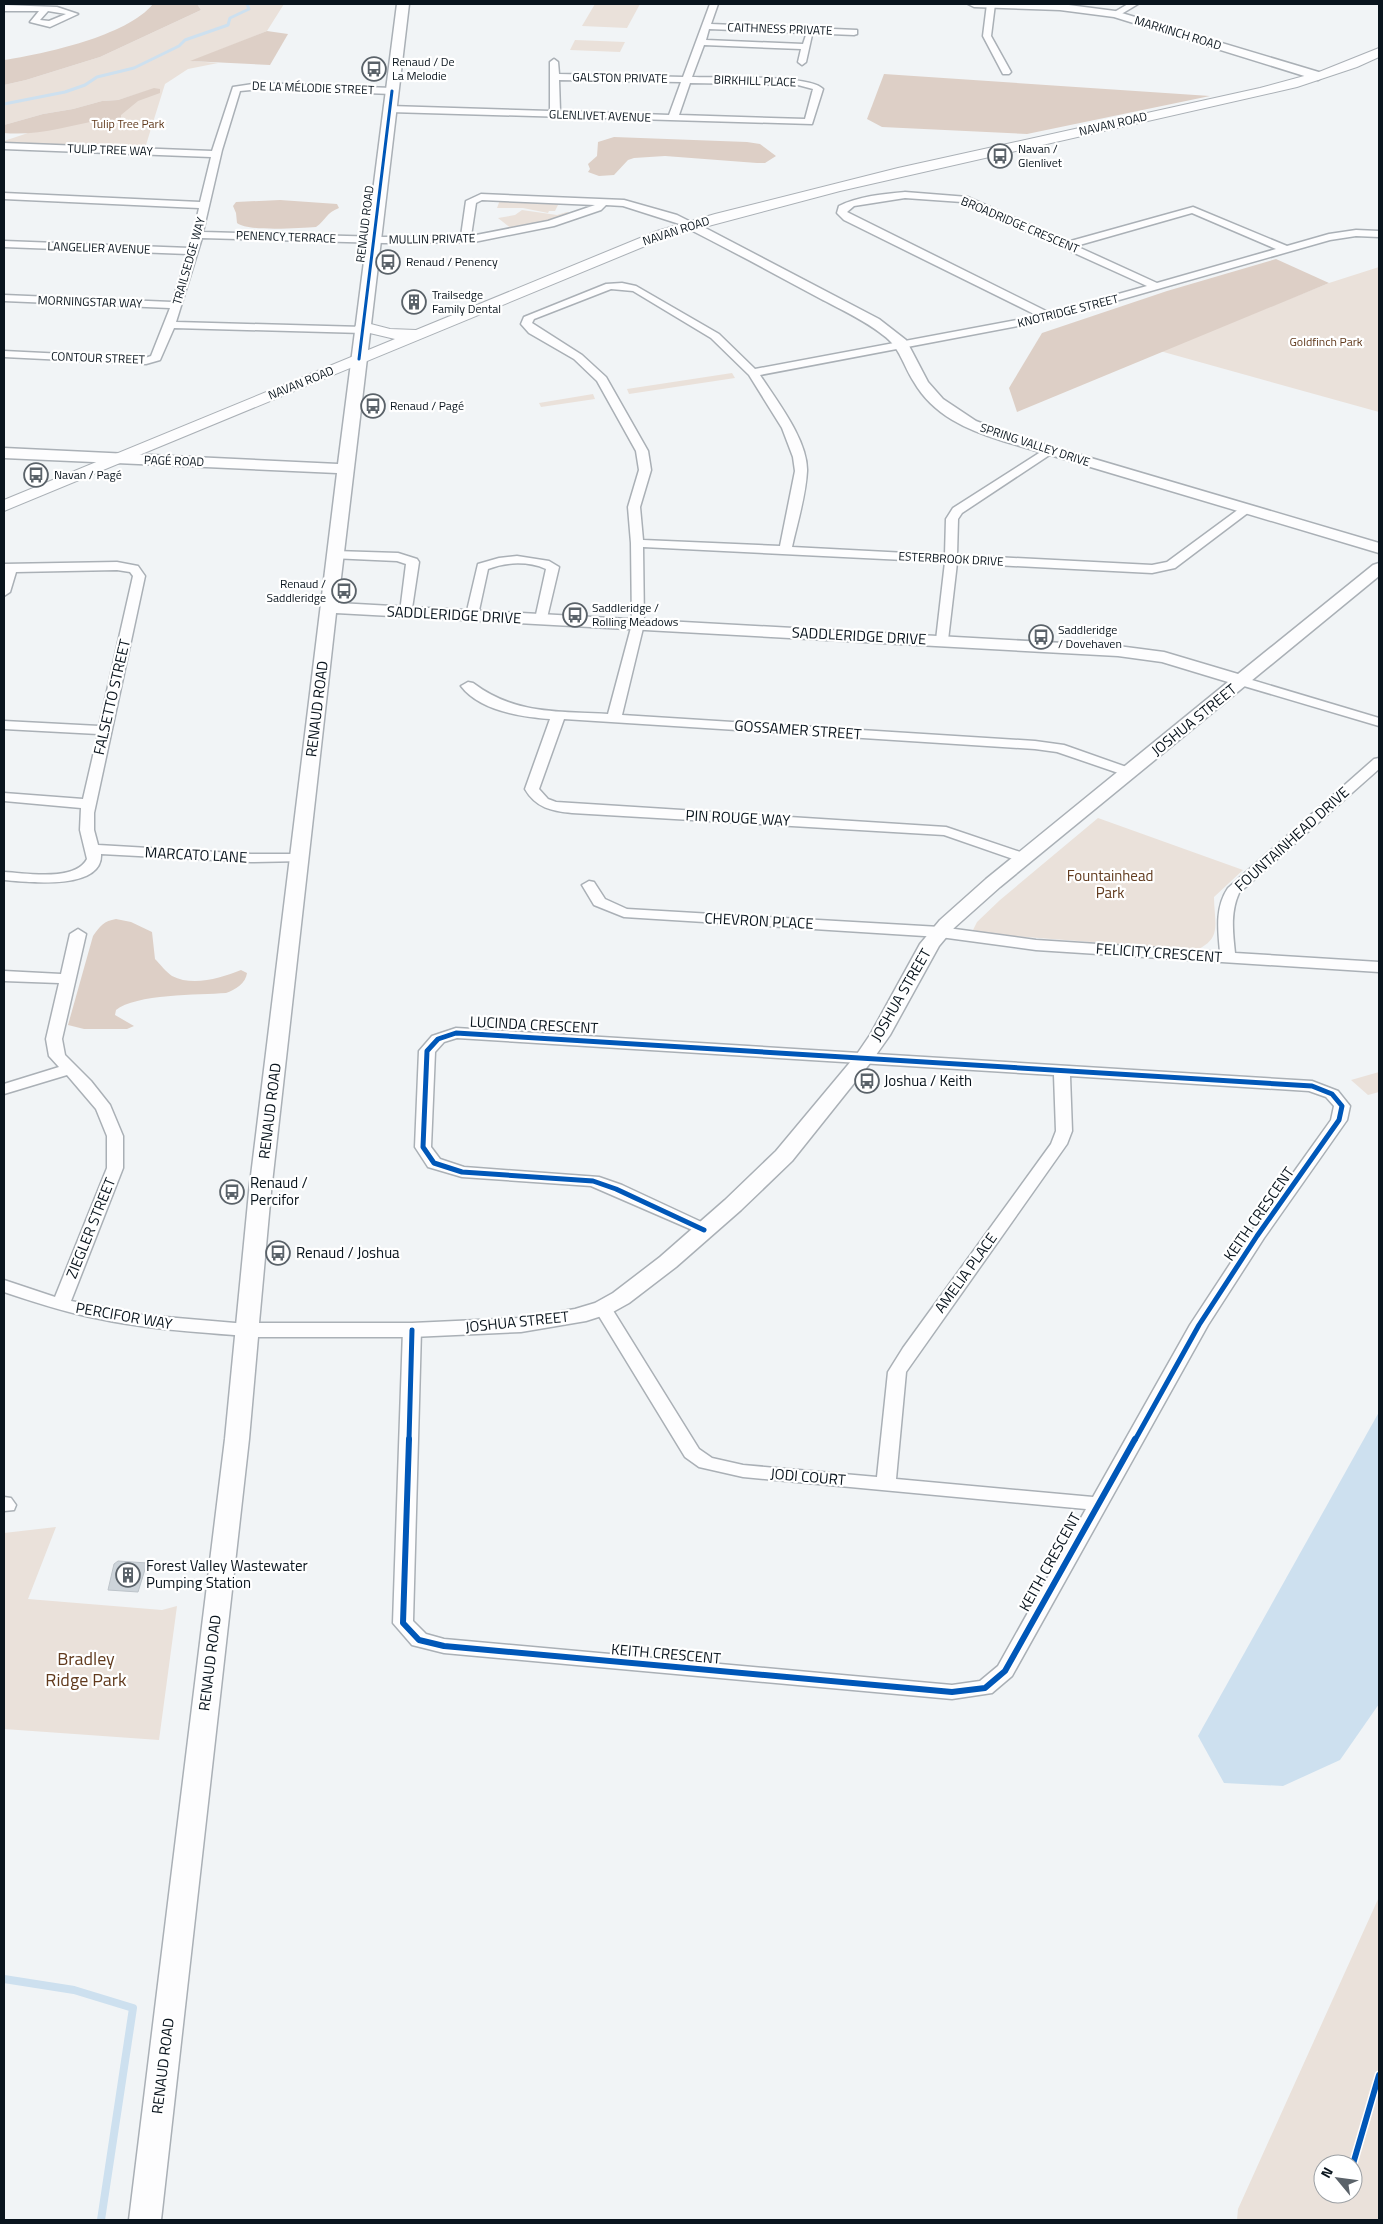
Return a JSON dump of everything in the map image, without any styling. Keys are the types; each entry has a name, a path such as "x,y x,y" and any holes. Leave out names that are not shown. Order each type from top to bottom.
{"main road":[{"name":"NAVAN ROAD","path":"4,506 603,257 692,225 747,208 858,181 1259,91 1318,76 1379,52"},
{"path":"363,329 390,334 420,334"}],"street":[{"name":"RENAUD ROAD","path":"145,2220 237,1439 260,1192 345,469 403,4"},
{"path":"673,118 714,4"},
{"name":"MARKINCH ROAD","path":"974,4 1069,8 1115,14 1318,76"},
{"path":"991,4 987,36 1006,72"},
{"path":"1115,14 1134,4"},
{"path":"4,8 45,10"},
{"name":"CAITHNESS PRIVATE","path":"705,26 854,32"},
{"path":"802,62 810,30"},
{"path":"699,42 806,47"},
{"name":"GALSTON PRIVATE","path":"554,62 555,114"},
{"name":"GALSTON PRIVATE","path":"554,78 686,79"},
{"name":"BIRKHILL PLACE","path":"686,79 798,82 815,86 818,89 809,122"},
{"name":"DE LA MÉLODIE STREET","path":"205,205 233,91 240,87 260,86 392,91"},
{"name":"GLENLIVET AVENUE","path":"390,108 809,122"},
{"name":"TULIP TREE WAY","path":"4,146 216,154"},
{"name":"BROADRIDGE CRESCENT","path":"1049,317 842,213 843,208 851,204 882,197 905,195 964,199 1158,287"},
{"name":"TRAILSEDGE WAY","path":"4,196 205,205 198,235 170,325 363,329"},
{"path":"466,240 471,201 489,197 634,205 692,225"},
{"name":"MULLIN PRIVATE","path":"373,240 466,240 550,224 597,208 604,202"},
{"path":"1067,245 1193,210 1285,249"},
{"name":"SPRING VALLEY DRIVE","path":"692,225 871,320 904,345 925,388 948,410 990,432 1379,548"},
{"name":"KNOTRIDGE STREET","path":"752,373 1049,317 1343,234 1379,234"},
{"name":"PENENCY TERRACE","path":"198,235 373,240"},
{"name":"LANGELIER AVENUE","path":"4,244 193,251"},
{"path":"614,719 638,624 637,542 634,506 645,470 642,451 602,379 578,357 533,331 526,324 529,317 610,286 630,287 715,336 752,373 788,428 799,457 801,471 785,551"},
{"name":"MORNINGSTAR WAY","path":"4,298 176,305"},
{"name":"CONTOUR STREET","path":"4,354 150,360 157,356 170,325"},
{"path":"942,640 951,560 952,519 957,511 1050,450"},
{"name":"PAGÉ ROAD","path":"4,453 345,469"},
{"name":"ESTERBROOK DRIVE","path":"637,542 951,560 1164,568 1247,509"},
{"path":"335,555 398,557 412,562 406,612"},
{"path":"472,616 482,567 496,561 519,561 545,563 553,567 542,619"},
{"name":"FALSETTO STREET","path":"8,568 117,566 129,568 139,573 89,804 87,828 93,849"},
{"path":"4,592 8,568"},
{"name":"JOSHUA STREET","path":"247,1330 412,1330 529,1324 563,1320 603,1308 639,1285 764,1178 864,1058 889,1019 919,962 940,932 962,909 1379,568"},
{"name":"SADDLERIDGE DRIVE","path":"329,608 942,640 1142,653 1164,657 1379,722"},
{"name":"GOSSAMER STREET","path":"468,686 484,698 502,707 525,713 1035,745 1059,748 1130,773"},
{"name":"PIN ROUGE WAY","path":"558,716 532,789 534,796 545,803 601,810 946,831 1024,858"},
{"path":"4,724 104,730"},
{"name":"FOUNTAINHEAD DRIVE","path":"1228,957 1225,913 1227,901 1232,891 1379,762"},
{"path":"4,797 89,804"},
{"path":"4,876 50,879 77,875 92,864 95,857 93,849"},
{"name":"MARCATO LANE","path":"93,849 251,858 299,858"},
{"name":"CHEVRON PLACE","path":"589,885 599,902 624,913 940,932"},
{"name":"FELICITY CRESCENT","path":"940,932 1036,945 1379,967"},
{"name":"ZIEGLER STREET","path":"61,1304 115,1168 115,1136 104,1108 57,1056 54,1039 78,934"},
{"path":"4,976 67,979"},
{"name":"LUCINDA CRESCENT","path":"704,1230 616,1189 593,1181 462,1172 434,1163 423,1147 427,1050 438,1039 456,1033 813,1053 864,1058"},
{"name":"KEITH CRESCENT","path":"412,1330 403,1623 419,1640 444,1646 952,1692 985,1688 1005,1671 1096,1504 1199,1325 1257,1236 1339,1120 1342,1106 1332,1094 1312,1086 864,1058"},
{"path":"4,1089 71,1070"},
{"name":"AMELIA PLACE","path":"886,1483 897,1372 909,1352 1059,1144 1064,1132 1062,1071"},
{"name":"PERCIFOR WAY","path":"4,1286 61,1304 106,1315 146,1322 247,1330"},
{"name":"JODI COURT","path":"603,1308 692,1453 706,1463 744,1471 1096,1504"}],"green space":[{"name":"Tulip Tree Park","path":"197,4 284,4 267,31 192,61 218,63 188,69 165,84 145,148 4,143 4,141 112,105 153,89 118,100 102,101 4,125 4,85 100,57 201,10"},
{"path":"595,4 640,4 627,28 582,26"},
{"path":"575,40 625,42 620,52 570,50"},
{"path":"500,200 506,202 559,203 555,211 549,211 548,213 523,208 497,208"},
{"path":"522,210 557,215 567,212 572,214 513,230 498,218 515,215"},
{"name":"Goldfinch Park","path":"1379,267 1379,412 1160,351 1329,283"},
{"path":"732,373 735,378 629,394 627,389"},
{"path":"593,394 595,399 541,407 539,403"},
{"name":"Fountainhead Park","path":"1098,818 1243,870 1214,897 1214,935 1205,946 1196,950 988,934 973,930 977,922 1000,900"},
{"path":"1379,1072 1379,1092 1368,1095 1351,1080"},
{"name":"Bradley Ridge Park","path":"56,1527 28,1599 162,1610 177,1606 159,1740 4,1729 4,1533"},
{"path":"1379,1897 1379,2220 1237,2220 1238,2209"}],"shaded area":[{"path":"153,4 197,4 201,10 100,57 4,85 4,60 84,42 124,25 141,15"},
{"path":"267,31 288,34 270,65 190,61"},
{"path":"884,74 1210,96 1027,134 882,127 867,119"},
{"path":"154,88 160,89 160,93 138,101 118,119 101,120 41,132 4,133 4,125 102,101 118,100"},
{"path":"614,137 747,142 760,144 776,156 765,163 665,156 634,158 628,160 614,175 599,176 588,172 590,169 588,164 597,156 598,142"},
{"path":"280,200 337,204 339,208 331,212 316,227 287,229 252,228 237,223 233,206 236,202"},
{"path":"1276,259 1329,283 1017,412 1009,388 1042,333 1167,291"},
{"path":"116,919 131,922 152,932 155,959 172,976 189,981 198,981 225,976 241,970 247,973 245,980 240,986 226,993 168,996 125,1005 116,1010 115,1015 134,1026 127,1029 84,1029 68,1025 93,936 103,924"}],"water":[{"path":"1379,1412 1379,1704 1340,1760 1283,1786 1224,1783 1198,1736"}],"building":[{"name":"Forest Valley Wastewater Pumping Station","path":"118,1561 147,1563 138,1592 108,1590 114,1564"}],"waterway":[{"path":"4,104 65,92 85,85 97,77 134,68 179,46 185,40 228,25 230,18 249,9 247,4"},
{"path":"4,1979 74,1990 133,2008 101,2220"}],"cycle path":[{"path":"359,359 392,91"},
{"path":"412,1330 403,1623 419,1640 444,1646 952,1692 985,1688 1005,1671 1199,1325 1257,1236 1339,1120 1342,1106 1332,1094 1312,1086 563,1039 456,1033 438,1039 427,1051 423,1147 434,1163 462,1172 593,1181 616,1189 704,1230"},
{"path":"1356,2154 1379,2075"}],"place":[{"name":"Renaud / De La Melodie","path":"374,69"},
{"name":"Navan / Glenlivet","path":"1000,156"},
{"name":"Renaud / Penency","path":"388,262"},
{"name":"Trailsedge Family Dental","path":"414,302"},
{"name":"Renaud / Pagé","path":"373,406"},
{"name":"Navan / Pagé","path":"36,475"},
{"name":"Renaud / Saddleridge","path":"344,591"},
{"name":"Saddleridge / Rolling Meadows","path":"575,615"},
{"name":"Saddleridge / Dovehaven","path":"1041,637"},
{"name":"Joshua / Keith","path":"867,1081"},
{"name":"Renaud / Percifor","path":"232,1192"},
{"name":"Renaud / Joshua","path":"278,1253"},
{"name":"Forest Valley Wastewater Pumping Station","path":"128,1575"}]}
